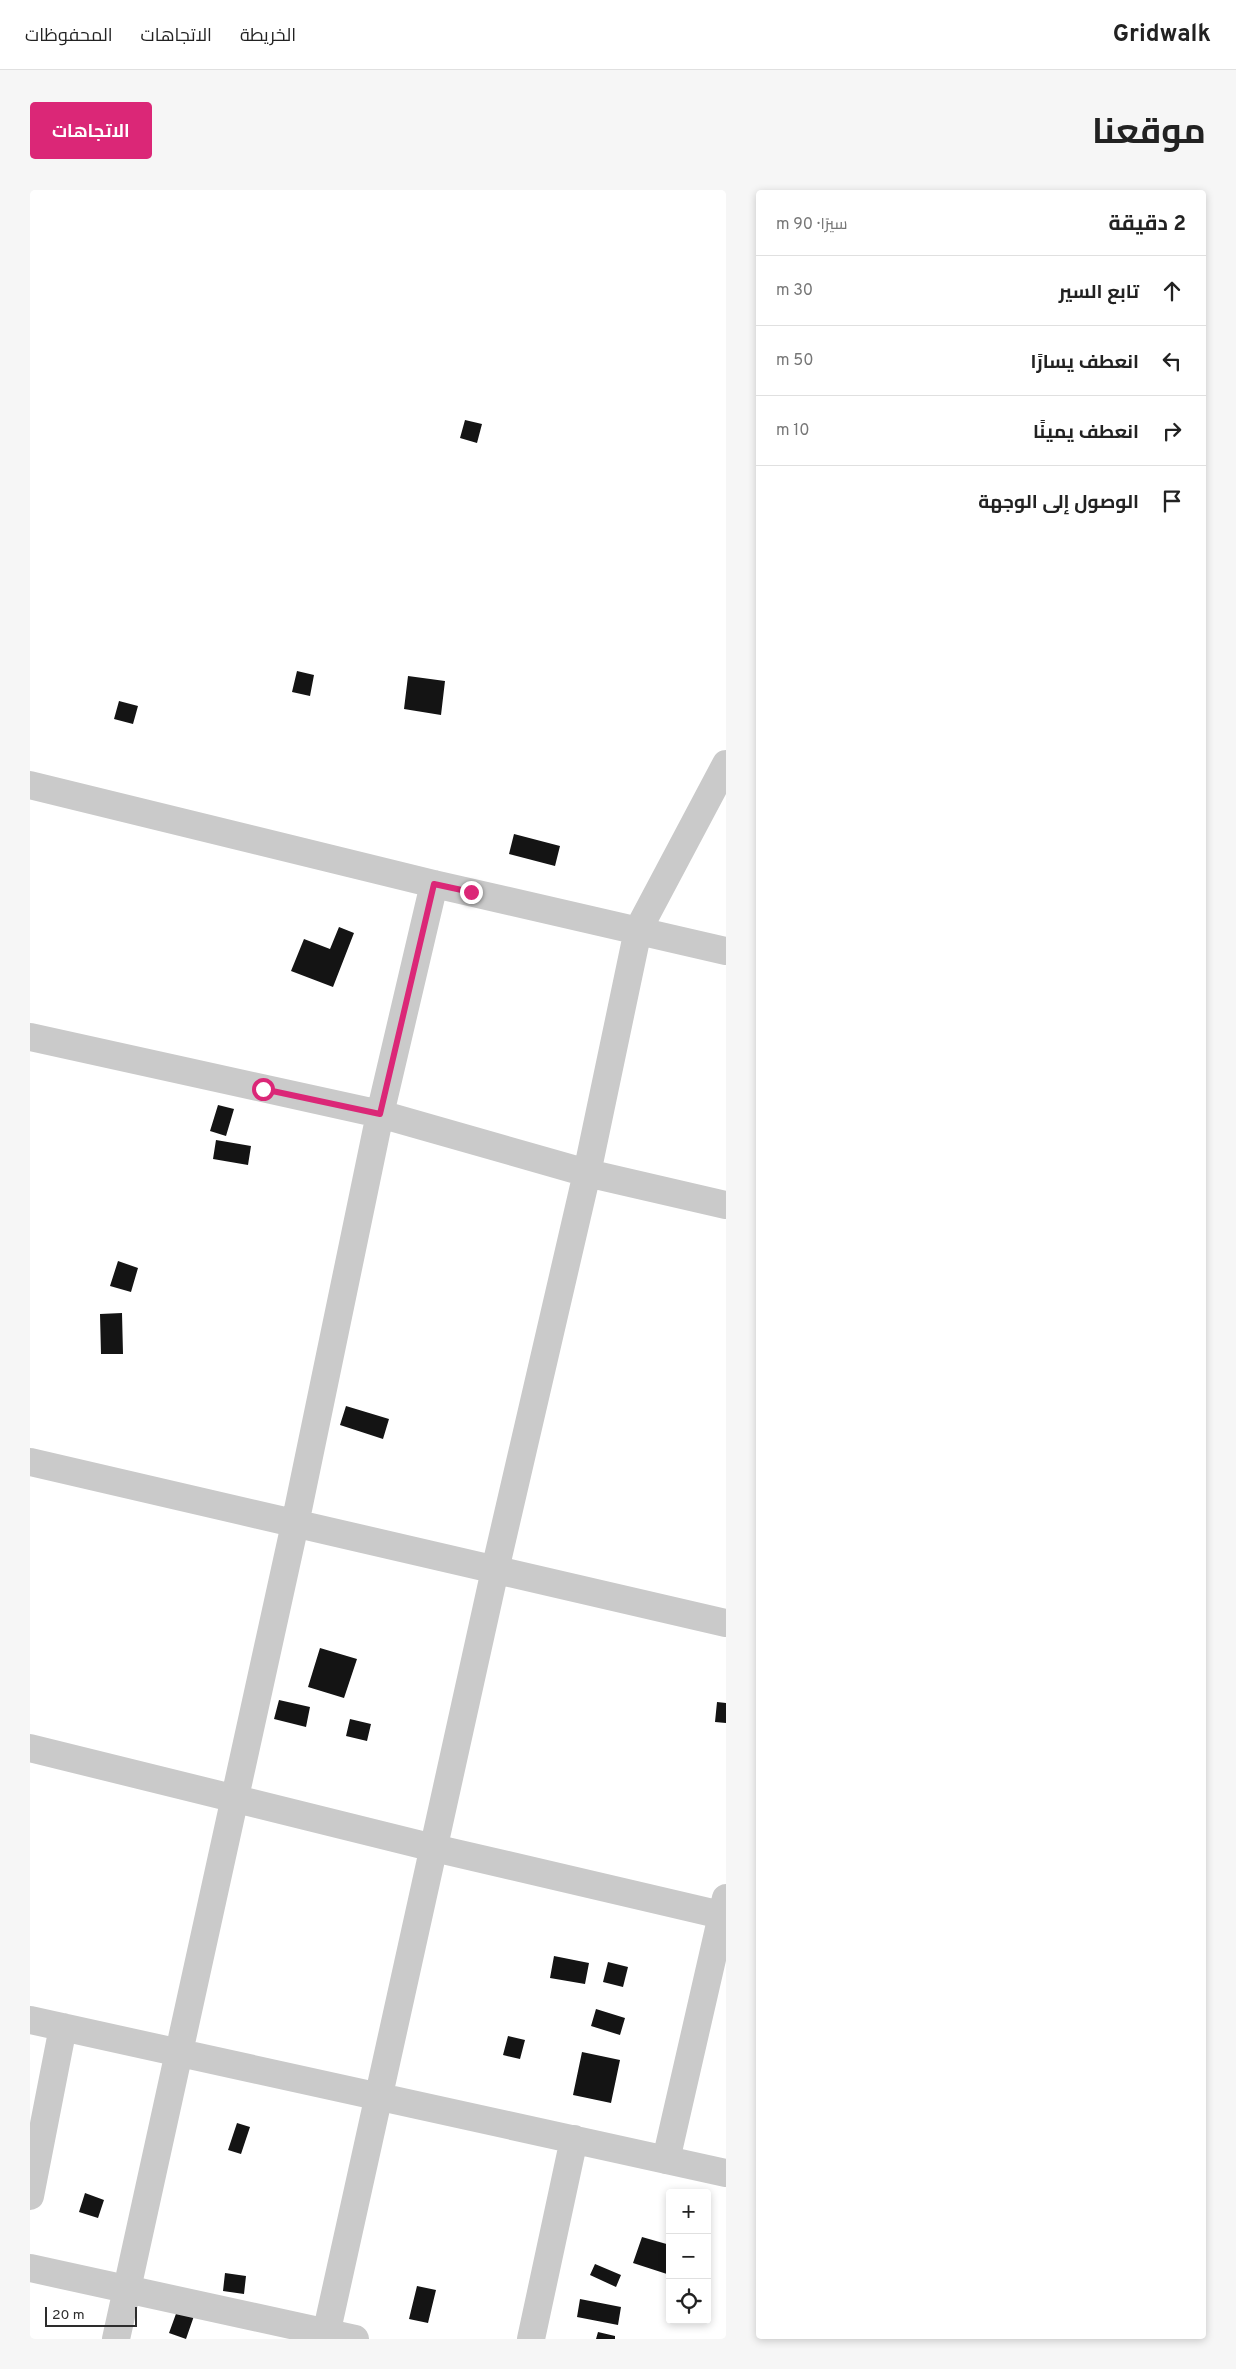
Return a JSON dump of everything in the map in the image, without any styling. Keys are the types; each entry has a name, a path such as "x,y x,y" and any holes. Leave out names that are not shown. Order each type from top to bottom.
{"street":[{"path":"325,2336 495,1570 587,1173 638,930 726,764"},
{"path":"30,786 434,884 726,951"},
{"path":"116,2339 295,1524 380,1114 434,884"},
{"path":"30,1038 380,1114 587,1173 726,1205"},
{"path":"30,1462 726,1623"},
{"path":"30,1748 434,1848 725,1909 666,2160"},
{"path":"30,2020 726,2173"},
{"path":"30,2196 63,2027"},
{"path":"531,2339 574,2139"},
{"path":"30,2268 325,2336 355,2339"}],"building":[{"path":"465,420 482,424 477,443 460,438"},
{"path":"297,671 314,675 310,696 292,692"},
{"path":"408,676 445,681 441,715 404,709"},
{"path":"119,701 138,706 133,724 114,719"},
{"path":"514,834 560,846 555,866 509,854"},
{"path":"339,927 354,933 333,987 291,971 304,939 330,949"},
{"path":"218,1105 234,1109 226,1136 210,1131"},
{"path":"216,1140 251,1146 248,1165 213,1159"},
{"path":"118,1261 138,1268 131,1292 110,1286"},
{"path":"122,1313 123,1354 101,1354 100,1314"},
{"path":"346,1406 389,1419 383,1439 340,1425"},
{"path":"320,1648 357,1659 344,1698 308,1687"},
{"path":"279,1700 310,1707 306,1727 274,1719"},
{"path":"717,1702 726,1703 726,1723 715,1722"},
{"path":"350,1719 371,1724 367,1741 346,1736"},
{"path":"554,1956 589,1963 585,1984 550,1978"},
{"path":"608,1962 628,1967 623,1987 603,1982"},
{"path":"596,2009 625,2018 620,2035 591,2026"},
{"path":"508,2036 525,2040 520,2059 503,2055"},
{"path":"582,2052 620,2060 611,2103 573,2095"},
{"path":"237,2123 250,2127 241,2154 228,2150"},
{"path":"85,2193 104,2200 98,2218 79,2212"},
{"path":"642,2237 666,2244 666,2274 633,2263"},
{"path":"595,2264 621,2275 616,2287 590,2275"},
{"path":"225,2273 246,2276 244,2294 223,2291"},
{"path":"417,2286 436,2290 428,2323 409,2319"},
{"path":"580,2299 621,2307 618,2325 577,2317"},
{"path":"177,2311 194,2316 186,2339 169,2333"},
{"path":"598,2332 615,2336 615,2339 596,2339"}],"route":[{"path":"263,1089 380,1114 434,884 471,892"}]}
